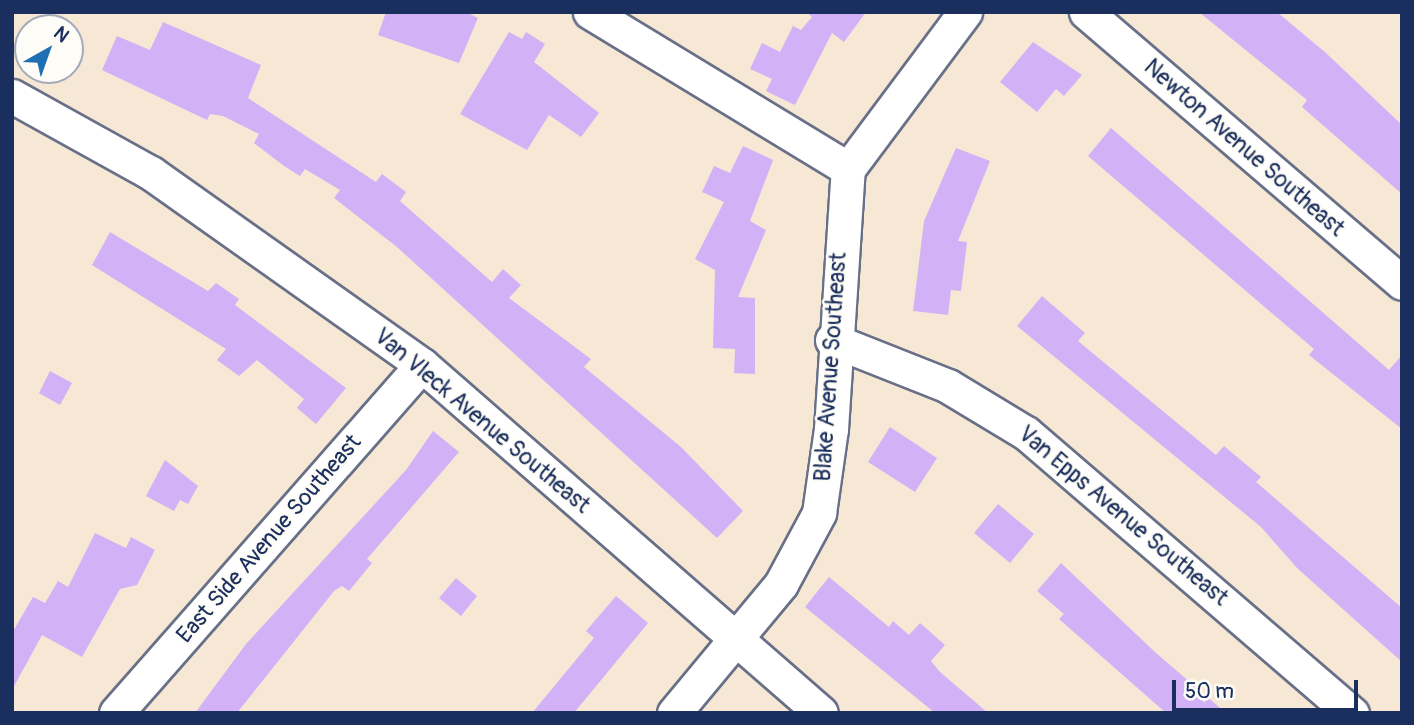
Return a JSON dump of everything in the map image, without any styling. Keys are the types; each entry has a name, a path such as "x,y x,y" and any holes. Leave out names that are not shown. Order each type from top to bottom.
{"street":[{"path":"590,12 848,169 965,12"},
{"name":"Newton Avenue Southeast","path":"1086,12 1402,283"},
{"name":"Van Vleck Avenue Southeast","path":"12,96 151,173 422,365 735,635 821,713"},
{"name":"Blake Avenue Southeast","path":"674,713 735,635 780,584 819,513 831,429 832,340 848,169"},
{"name":"Van Epps Avenue Southeast","path":"832,340 948,386 1026,433 1352,713"},
{"name":"East Side Avenue Southeast","path":"116,713 422,365"}],"building":[{"path":"386,12 466,12 478,18 459,63 378,35"},
{"path":"807,12 866,12 844,42 832,33 795,105 766,91 772,79 750,69 762,43 780,52 793,26 801,30 812,17"},
{"path":"1199,12 1277,12 1326,53 1402,125 1402,194 1302,107 1307,100"},
{"path":"163,22 261,65 248,98 376,182 382,174 406,192 400,201 492,282 503,269 521,285 509,298 591,359 584,367 681,447 743,511 717,538 397,247 334,198 340,190 305,169 300,176 284,166 254,143 259,134 223,116 210,114 207,120 102,70 117,36 150,50"},
{"path":"509,32 522,39 526,32 545,44 534,62 599,113 581,137 549,115 527,150 460,114"},
{"path":"1033,42 1082,75 1064,96 1056,89 1037,112 1000,82"},
{"path":"1111,128 1389,370 1402,355 1402,429 1309,355 1314,349 1088,156"},
{"path":"743,146 773,160 750,221 766,230 738,297 755,298 755,374 734,373 735,349 713,348 715,270 695,259 724,202 702,192 714,166 730,173"},
{"path":"956,148 990,161 958,241 967,242 961,291 951,290 948,315 913,311 924,221"},
{"path":"110,232 208,291 216,283 239,299 235,305 346,388 316,424 297,408 304,399 257,360 239,376 217,360 226,349 92,265"},
{"path":"1042,296 1085,333 1078,341 1216,455 1224,446 1261,477 1256,482 1402,608 1402,662 1297,568 1261,527 1017,326"},
{"path":"50,371 72,383 60,405 39,393"},
{"path":"890,427 937,458 915,492 868,462"},
{"path":"433,431 459,452 367,559 372,563 349,591 342,586 334,591 237,713 195,713 246,644 406,470"},
{"path":"165,460 198,486 188,504 180,500 174,511 146,496"},
{"path":"998,504 1034,534 1010,563 974,533"},
{"path":"95,533 126,548 131,537 155,550 137,585 120,589 82,657 42,635 12,690 12,633 33,597 45,603 58,581 68,587"},
{"path":"1061,563 1156,653 1226,713 1166,713 1059,619 1064,614 1037,591"},
{"path":"829,577 889,627 893,621 909,635 920,623 945,645 931,661 988,713 935,713 805,607"},
{"path":"456,578 477,596 461,616 439,598"},
{"path":"616,596 648,623 574,713 532,713 594,638 586,631"}]}
